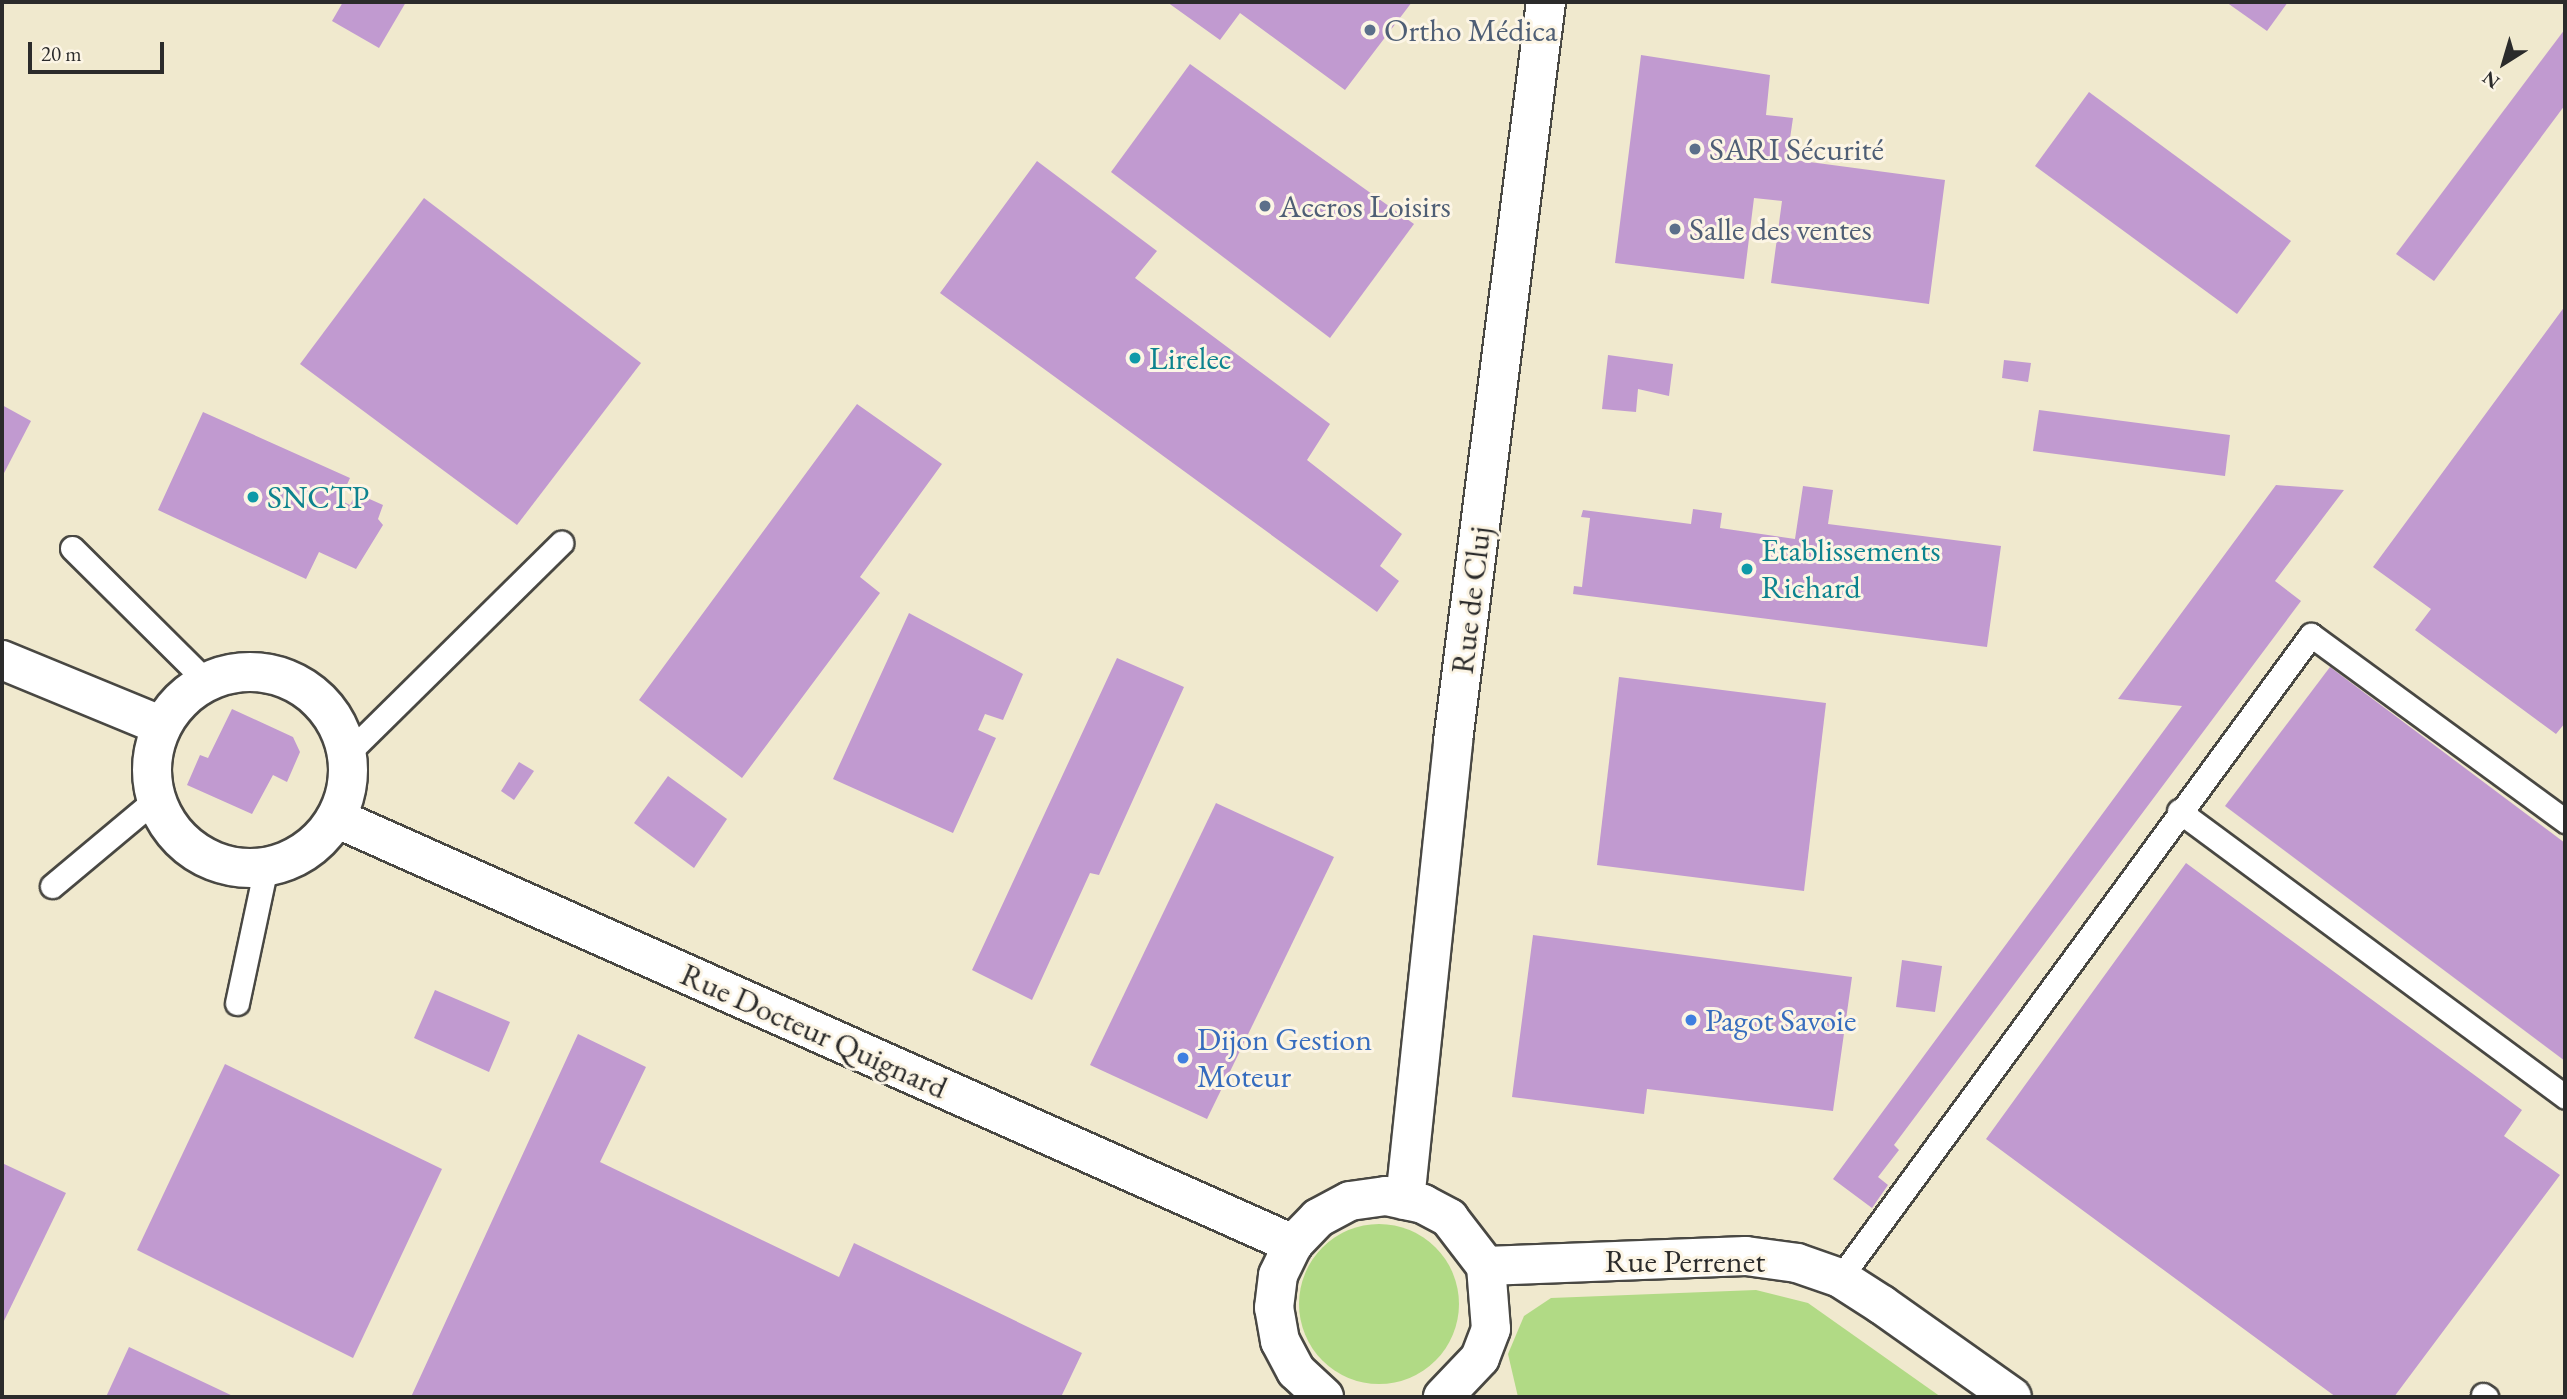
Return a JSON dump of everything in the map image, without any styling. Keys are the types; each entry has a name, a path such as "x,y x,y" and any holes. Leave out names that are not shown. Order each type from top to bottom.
{"street":[{"name":"Rue de Cluj","path":"1405,1200 1455,728 1546,2"},
{"path":"2,660 162,726"},
{"path":"266,673 295,683 338,725 347,754 347,787 336,818 318,841 266,867 238,867 203,855 168,825 156,799 152,774 162,726 181,700 207,682 266,673"},
{"name":"Rue Docteur Quignard","path":"336,818 1293,1244"},
{"path":"1320,1397 1296,1371 1276,1319 1278,1275 1293,1244 1318,1218 1350,1202 1405,1200 1449,1218 1486,1266 1491,1329 1480,1358 1443,1397"},
{"name":"Rue Perrenet","path":"1486,1266 1746,1256 1840,1278 2012,1397"}],"lane":[{"path":"347,754 561,543"},
{"path":"72,548 207,682"},
{"path":"1840,1278 2179,811 2311,635 2565,821"},
{"path":"52,886 156,799"},
{"path":"2179,811 2565,1097"},
{"path":"237,1003 266,867"}],"green space":[{"path":"1379,1224 1410,1230 1436,1247 1453,1273 1459,1304 1453,1335 1436,1361 1410,1378 1379,1384 1348,1378 1322,1361 1305,1335 1299,1304 1305,1273 1322,1247 1348,1230"},
{"path":"1756,1290 1808,1303 1941,1397 1518,1397 1508,1354 1524,1316 1551,1298"}],"building":[{"path":"343,2 406,2 379,48 332,21"},
{"path":"1167,2 1412,2 1345,90 1240,13 1220,40"},
{"path":"2226,2 2288,2 2267,31"},
{"path":"2565,29 2565,105 2434,281 2396,254"},
{"path":"1641,55 1770,75 1766,115 1793,118 1787,159 1945,180 1929,304 1771,283 1782,201 1754,198 1744,279 1615,263"},
{"path":"1190,64 1414,224 1330,338 1111,172"},
{"path":"2089,92 2291,241 2237,314 2035,166"},
{"name":"Lirelec","path":"1037,161 1157,251 1135,278 1330,424 1307,460 1402,534 1380,566 1399,581 1377,612 940,293"},
{"path":"424,198 641,363 517,525 300,364"},
{"path":"2565,306 2565,723 2556,734 2415,630 2431,609 2373,567"},
{"path":"1608,355 1673,364 1669,396 1638,389 1636,412 1602,409"},
{"path":"2004,360 2031,363 2028,382 2002,378"},
{"path":"857,404 942,464 860,577 880,593 742,778 639,700"},
{"path":"2,405 31,421 2,477"},
{"path":"2039,410 2230,435 2225,476 2033,451"},
{"name":"SNCTP","path":"203,412 350,478 340,500 350,505 356,493 383,505 378,519 383,525 356,569 319,552 306,579 158,510"},
{"path":"2276,485 2344,490 2275,581 2301,601 1894,1145 1899,1150 1878,1177 1888,1185 1872,1208 1833,1179 2182,706 2118,699"},
{"name":"Etablissements Richard","path":"1803,486 1833,490 1828,524 2001,546 1987,647 1573,594 1574,586 1582,587 1590,518 1581,517 1583,510 1691,524 1693,509 1722,513 1720,528 1795,539"},
{"path":"909,613 1023,674 1003,720 985,714 978,730 996,738 953,833 833,779"},
{"path":"1117,658 1184,687 1099,875 1090,873 1032,1000 972,970"},
{"path":"2330,667 2565,843 2565,1061 2225,806"},
{"path":"1619,677 1826,703 1804,891 1597,865"},
{"path":"232,709 293,737 300,752 287,782 273,775 252,814 187,785 200,755 208,758"},
{"path":"519,762 534,771 514,800 501,791"},
{"path":"668,776 727,819 694,868 634,823"},
{"path":"1216,803 1334,857 1207,1119 1090,1065"},
{"path":"2186,863 2522,1110 2504,1136 2560,1175 2394,1397 2336,1397 1986,1139"},
{"path":"1533,935 1852,977 1833,1111 1647,1089 1644,1114 1512,1097"},
{"path":"1902,960 1942,966 1935,1012 1896,1007"},
{"path":"435,990 510,1022 489,1072 414,1038"},
{"path":"578,1034 646,1067 600,1162 839,1277 854,1243 1082,1353 1061,1397 411,1397"},
{"path":"225,1064 442,1169 353,1358 137,1250"},
{"path":"2,1163 66,1193 2,1325"},
{"path":"129,1347 235,1397 106,1397"}],"place":[{"name":"Ortho Médica","path":"1370,30"},
{"name":"SARI Sécurité","path":"1695,149"},
{"name":"Accros Loisirs","path":"1265,206"},
{"name":"Salle des ventes","path":"1675,229"},
{"name":"Lirelec","path":"1135,358"},
{"name":"SNCTP","path":"253,497"},
{"name":"Etablissements Richard","path":"1747,569"},
{"name":"Pagot Savoie","path":"1691,1020"},
{"name":"Dijon Gestion Moteur","path":"1183,1058"}]}
